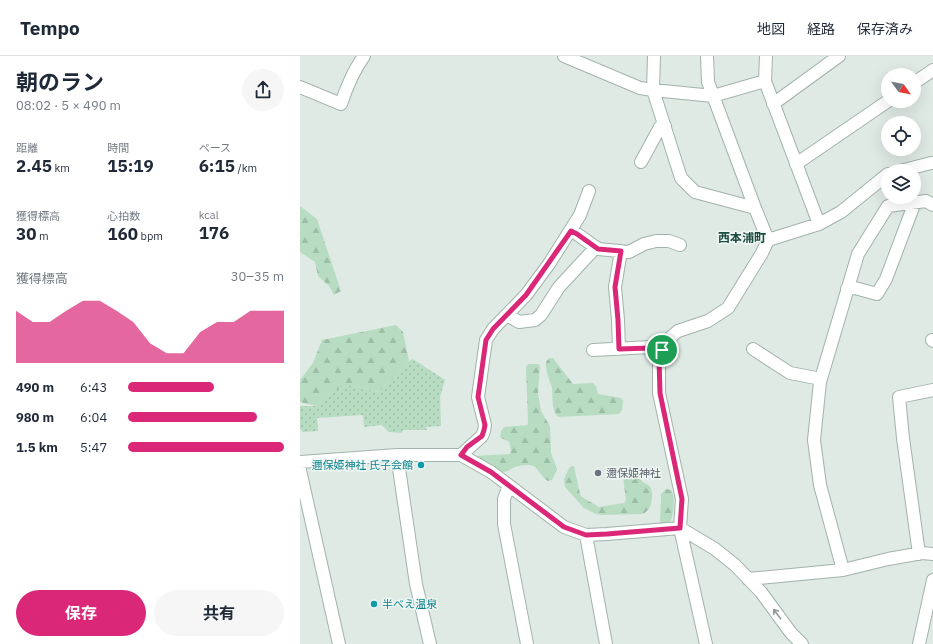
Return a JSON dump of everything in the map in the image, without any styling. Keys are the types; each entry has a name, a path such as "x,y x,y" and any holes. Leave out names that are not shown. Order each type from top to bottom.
{"street":[{"path":"300,87 341,104 347,84 355,68 364,56"},
{"path":"564,56 640,88 653,90 713,96 765,81"},
{"path":"654,56 653,90 681,178 695,192 755,208"},
{"path":"706,644 680,528 682,499 660,393 659,359 664,343 678,331 708,321 728,308 762,253 768,240 708,82 707,56"},
{"path":"766,56 765,81 819,224"},
{"path":"774,104 840,56"},
{"path":"921,78 933,70"},
{"path":"796,164 881,106"},
{"path":"641,162 660,127 665,126"},
{"path":"920,164 932,160"},
{"path":"768,240 819,224 840,212 881,180"},
{"path":"461,455 467,447 482,436 484,430 485,425 478,397 486,340 493,329 526,295 571,231 580,215 589,191"},
{"path":"921,201 926,201 933,205"},
{"path":"843,570 820,486 814,440 821,379 858,254 888,206 902,204"},
{"path":"847,289 855,288 877,294 886,279 914,204"},
{"path":"571,231 598,249 629,252 644,244 656,241 669,241 680,245"},
{"path":"507,315 520,322 535,320 541,315 559,287 596,247"},
{"path":"619,349 615,287 621,251"},
{"path":"593,350 651,348 662,350"},
{"path":"752,349 790,373 821,379"},
{"path":"918,554 899,397 933,390"},
{"path":"397,455 416,584 430,644"},
{"path":"300,462 397,455 461,455 491,472 564,527 586,535 680,528 715,549 735,564 761,592 791,633 802,644"},
{"path":"300,470 339,644"},
{"path":"509,486 504,499 504,524 527,644"},
{"path":"586,535 606,644"},
{"path":"748,579 843,570 888,559 918,554 933,554"},
{"path":"919,644 929,615 933,580"}],"green space":[{"path":"300,206 317,219 341,291 334,295 329,286 318,276 315,262 300,252"},
{"path":"396,325 403,332 409,361 401,371 378,392 349,385 331,393 316,406 300,402 300,380 313,363 322,340"},
{"path":"550,358 553,358 573,384 593,383 596,386 598,394 621,398 623,401 622,410 619,414 558,417 553,407 552,388 546,369 546,362"},
{"path":"413,359 445,380 440,397 441,426 426,427 427,430 403,430 402,433 389,432 382,425 364,427 363,415 317,418 318,431 303,432 300,429 300,406 316,406 331,393 349,385 378,392 401,371 409,361"},
{"path":"528,364 538,364 540,366 538,393 541,411 550,426 551,453 557,469 552,480 548,481 533,466 520,466 503,472 475,456 509,454 511,452 509,443 500,437 501,431 504,427 527,425 526,367"},
{"path":"574,466 580,494 582,497 599,507 624,503 626,500 623,476 626,473 637,472 642,481 651,489 652,500 650,507 645,513 642,514 602,515 596,514 584,508 565,487 564,479 569,468"},
{"path":"666,489 671,490 673,493 673,513 668,525 661,525 661,494"}],"place":[{"name":"邇保姫神社 氏子会館","path":"421,465"},
{"name":"邇保姫神社","path":"598,473"},
{"name":"半べえ温泉","path":"374,604"}],"district":[{"name":"西本浦町","path":"742,237"}],"route":[{"path":"571,231 598,249 621,251 615,287 619,349 651,348 662,350 659,359 660,393 682,499 680,528 586,535 564,527 491,472 461,455 467,447 482,436 484,430 485,425 478,397 486,340 493,329 526,295 571,231"}]}
